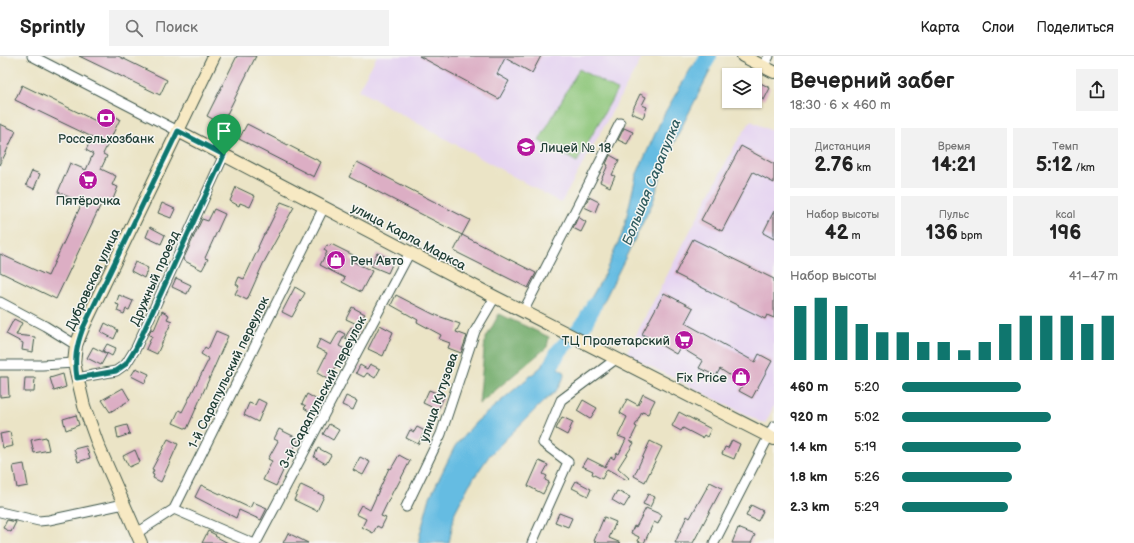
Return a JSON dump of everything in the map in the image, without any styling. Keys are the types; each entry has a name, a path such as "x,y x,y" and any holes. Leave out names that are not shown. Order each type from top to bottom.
{"main road":[{"name":"Дубровская улица","path":"139,538 98,445 84,406 74,363 76,345 214,56"},
{"path":"743,56 769,65"},
{"name":"улица Карла Маркса","path":"178,131 610,357 772,434"}],"street":[{"name":"улица Карла Маркса","path":"32,56 178,131"},
{"path":"523,312 620,123"},
{"name":"Дружный проезд","path":"77,378 116,371 126,364 136,348 224,155"},
{"name":"1-й Сарапульский переулок","path":"139,538 174,509 324,207"},
{"name":"3-й Сарапульский переулок","path":"256,543 410,252"},
{"name":"улица Кутузова","path":"406,507 441,434 475,331 495,297"},
{"path":"0,302 45,326 76,345"},
{"path":"532,543 568,462 544,443 560,400 610,357"},
{"path":"0,364 42,366 74,363"},
{"path":"714,543 772,434"},
{"path":"0,512 39,520 49,520 124,504"},
{"path":"174,509 252,543"}],"shaded area":[{"name":"Лицей № 18","path":"377,56 643,56 561,203 358,90"},
{"path":"751,121 774,132 774,406 765,424 626,354 736,143"}],"green space":[{"path":"579,69 617,90 577,162 539,141"},
{"path":"499,314 549,337 547,347 479,404 485,340"}],"water":[{"path":"702,56 704,56 710,71 667,156 653,202 602,305 589,326 578,320 602,279 623,232 636,176 664,114 693,65"},
{"path":"560,342 567,345 563,354 555,365 563,371 564,375 556,391 489,456 469,485 455,512 449,543 419,543 430,497 455,446 476,422 541,367 549,354"}],"building":[{"path":"79,56 118,56 167,80 160,95"},
{"path":"237,56 256,56 222,124 207,116"},
{"path":"419,56 541,56 532,73 505,58 497,74 509,81 499,99"},
{"path":"762,84 770,88 764,100 762,99"},
{"path":"22,85 100,123 105,111 120,119 103,154 107,156 101,169 116,176 112,185 118,187 111,204 103,200 56,299 0,272 0,254 48,276 82,203 58,192 70,163 86,170 93,154 86,150 92,137 15,100"},
{"path":"640,94 646,97 642,105 647,107 643,118 631,113"},
{"path":"0,124 16,131 0,165"},
{"path":"247,124 321,162 314,177 239,139"},
{"path":"624,128 633,132 627,144 618,140"},
{"path":"741,146 774,164 774,183 753,172 722,231 701,220"},
{"path":"610,155 619,160 612,175 615,176 610,187 600,182 608,165 606,164"},
{"path":"357,162 470,220 462,235 349,177"},
{"path":"32,171 40,174 34,189 26,185"},
{"path":"236,187 255,196 250,207 240,203 239,206 230,201"},
{"path":"589,197 599,202 595,212 584,207"},
{"path":"281,202 294,207 263,264 247,300 235,294 239,286 236,284 239,277 244,279 264,234"},
{"path":"162,203 175,209 171,218 158,213"},
{"path":"214,209 225,214 205,258 208,259 202,270 183,260 202,219 208,221"},
{"path":"774,211 774,239 763,233"},
{"path":"578,217 586,222 581,232 573,228"},
{"path":"150,227 165,235 161,244 146,237"},
{"path":"462,235 536,273 528,288 454,251"},
{"path":"693,239 774,279 774,318 767,315 765,319 675,274"},
{"path":"331,244 353,255 350,260 372,271 361,292 342,282 345,278 320,265 327,252 324,250 327,245 330,246"},
{"path":"377,253 394,260 388,273 371,266"},
{"path":"135,262 148,268 144,278 131,271"},
{"path":"176,278 191,285 187,294 172,287"},
{"path":"295,287 305,293 292,317 282,312"},
{"name":"ТЦ Пролетарский","path":"664,293 693,308 685,323 755,362 759,354 772,361 752,398 739,391 743,384 720,369 716,376 699,368 703,361 680,347 676,354 642,334"},
{"path":"119,295 133,301 129,310 126,309 124,314 117,311 119,305 116,304"},
{"path":"396,295 433,314 460,324 456,332 467,336 461,353 448,348 450,343 439,339 441,335 417,322 418,320 391,305"},
{"path":"352,307 365,314 359,325 346,319"},
{"path":"162,311 169,315 167,319 172,321 157,354 146,349 152,336 149,335 151,329 154,330"},
{"path":"14,319 22,323 16,335 35,337 33,352 22,350 23,343 6,334"},
{"path":"105,323 118,330 114,339 101,332"},
{"path":"380,325 393,332 383,356 368,349"},
{"path":"351,327 360,331 353,341 345,338"},
{"path":"216,331 228,336 187,429 173,423 179,410 182,412 209,359 201,354 205,347 208,349"},
{"path":"339,331 345,334 339,346 348,351 339,368 336,366 329,380 317,373 327,353 316,348 320,339 331,345"},
{"path":"107,344 116,348 112,356 103,351"},
{"path":"93,347 107,354 101,365 87,358"},
{"path":"370,364 380,369 375,378 367,373 364,377 356,373 360,365 367,369"},
{"path":"136,368 149,374 145,383 131,376"},
{"path":"63,374 66,387 54,391 50,378"},
{"path":"0,377 8,377 9,396 0,397"},
{"path":"25,378 35,378 34,392 24,392"},
{"path":"123,388 130,400 110,412 102,400"},
{"path":"429,390 444,396 438,410 423,403"},
{"path":"307,394 319,401 312,413 304,408 306,406 302,404"},
{"path":"643,394 655,400 648,414 642,412 630,441 634,443 618,468 629,478 627,480 607,469 602,479 592,474 593,471 582,466 587,458 605,467 611,457 614,459 617,453 619,454 626,439 618,436 627,417 620,413 627,399 638,405"},
{"path":"346,396 357,401 353,410 342,405"},
{"path":"258,399 266,403 258,422 244,415 249,403 255,405"},
{"path":"583,400 597,408 590,419 577,411"},
{"path":"679,412 711,429 707,437 704,435 702,438 683,428 681,431 672,426"},
{"path":"76,415 79,425 66,430 63,419"},
{"path":"562,417 573,422 567,435 556,429"},
{"path":"329,424 339,430 333,440 323,434"},
{"path":"127,425 130,434 118,438 116,428"},
{"path":"417,427 425,431 418,444 406,438 410,430 414,432"},
{"path":"279,429 299,439 282,470 283,471 276,486 263,480 272,461 268,459 278,441 274,439"},
{"path":"10,432 13,446 3,448 0,434"},
{"path":"46,437 49,450 34,453 31,440"},
{"path":"168,439 178,444 161,482 153,478 154,475 152,474 154,470 152,469"},
{"path":"732,440 740,444 734,459 722,454 725,447 728,448"},
{"path":"650,441 662,447 645,482 634,476"},
{"path":"86,446 90,458 78,462 74,449"},
{"path":"318,448 331,455 326,464 314,457"},
{"path":"135,450 140,462 129,467 123,456"},
{"path":"399,455 410,461 381,516 386,518 381,528 377,526 373,533 362,527 366,519 356,514 361,505 370,510 389,468 391,469"},
{"path":"360,457 370,462 363,475 353,470"},
{"path":"539,461 548,465 543,474 547,476 545,480 549,482 543,494 528,486"},
{"path":"24,464 28,486 17,488 13,466"},
{"path":"576,481 591,489 588,496 572,488"},
{"path":"710,482 722,488 693,543 675,543 687,516 690,518"},
{"path":"201,485 250,508 253,502 267,508 261,520 239,510 236,518 195,497"},
{"path":"301,485 324,496 317,511 294,500"},
{"path":"617,491 630,497 624,507 612,500"},
{"path":"648,494 655,497 650,507 643,504"},
{"path":"751,505 763,511 758,521 746,516"},
{"path":"646,508 662,515 658,524 654,522 643,543 638,541 639,537 631,533 634,526 636,527"},
{"path":"559,513 572,518 568,527 555,522"},
{"path":"604,517 616,522 609,538 621,543 599,543 594,541"},
{"path":"7,520 16,522 11,532 3,528"},
{"path":"738,528 755,535 751,543 732,543"},
{"path":"208,531 216,535 215,536 228,543 202,543"},
{"path":"288,533 308,543 283,543"}],"waterway":[{"name":"Большая Сарапулка","path":"694,80 709,56"},
{"name":"Большая Сарапулка","path":"553,362 558,352 584,324 594,305"}],"place":[{"name":"Россельхозбанк","path":"106,118"},
{"name":"Лицей № 18","path":"526,147"},
{"name":"Пятёрочка","path":"88,180"},
{"name":"Рен Авто","path":"336,260"},
{"name":"ТЦ Пролетарский","path":"684,340"},
{"name":"Fix Price","path":"741,377"}],"route":[{"path":"178,131 224,155 136,348 126,364 116,371 77,378 74,363 76,345 178,131"}]}
